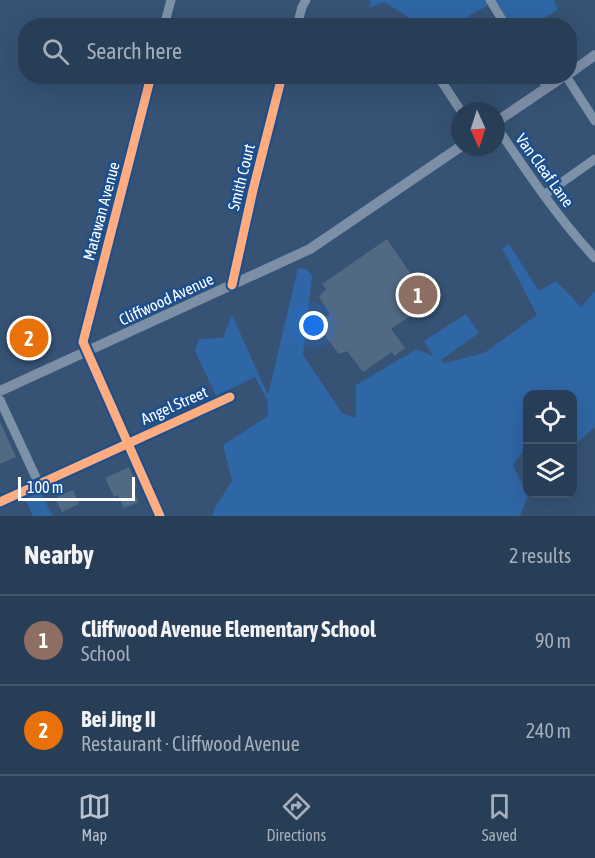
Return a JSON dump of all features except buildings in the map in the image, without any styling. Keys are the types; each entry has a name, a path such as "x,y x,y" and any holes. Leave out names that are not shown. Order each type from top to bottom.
{"main road":[{"path":"577,68 595,56"},
{"path":"505,117 552,84"},
{"name":"Cliffwood Avenue","path":"0,391 310,249 451,153"}],"street":[{"path":"166,18 171,0"},
{"path":"299,18 306,0"},
{"path":"490,0 501,18"},
{"name":"Matawan Avenue","path":"86,353 83,342 89,315 149,84"},
{"name":"Smith Court","path":"232,285 250,201 280,84"},
{"path":"443,84 454,102"},
{"path":"570,84 595,121"},
{"name":"Van Cleaf Lane","path":"505,137 544,195 574,235 595,258"},
{"path":"544,195 595,159"},
{"path":"86,353 160,516"},
{"name":"Angel Street","path":"0,502 230,397"},
{"path":"0,400 39,484"}],"shaded area":[{"path":"371,0 554,0 558,10 544,18 507,18 496,1 468,18 409,18 384,2 369,8"},
{"path":"509,244 539,291 556,281 581,307 595,291 595,427 577,443 577,390 523,390 523,451 513,465 523,486 523,498 527,498 520,516 212,516 232,481 223,445 268,416 267,400 255,377 216,396 195,351 199,339 223,338 232,315 268,395 298,268 307,269 312,276 303,355 342,413 356,418 356,385 417,349 433,356 424,341 466,314 479,333 441,360 445,363 484,353 537,315 502,248"},
{"path":"40,492 53,516 33,516 25,499"}],"cycle path":[{"path":"149,84 83,342 160,516"},
{"path":"232,285 280,84"},
{"path":"0,502 230,397"}],"place":[{"name":"Cliffwood Avenue Elementary School","path":"418,295"},
{"name":"Bei Jing II","path":"29,338"}]}
